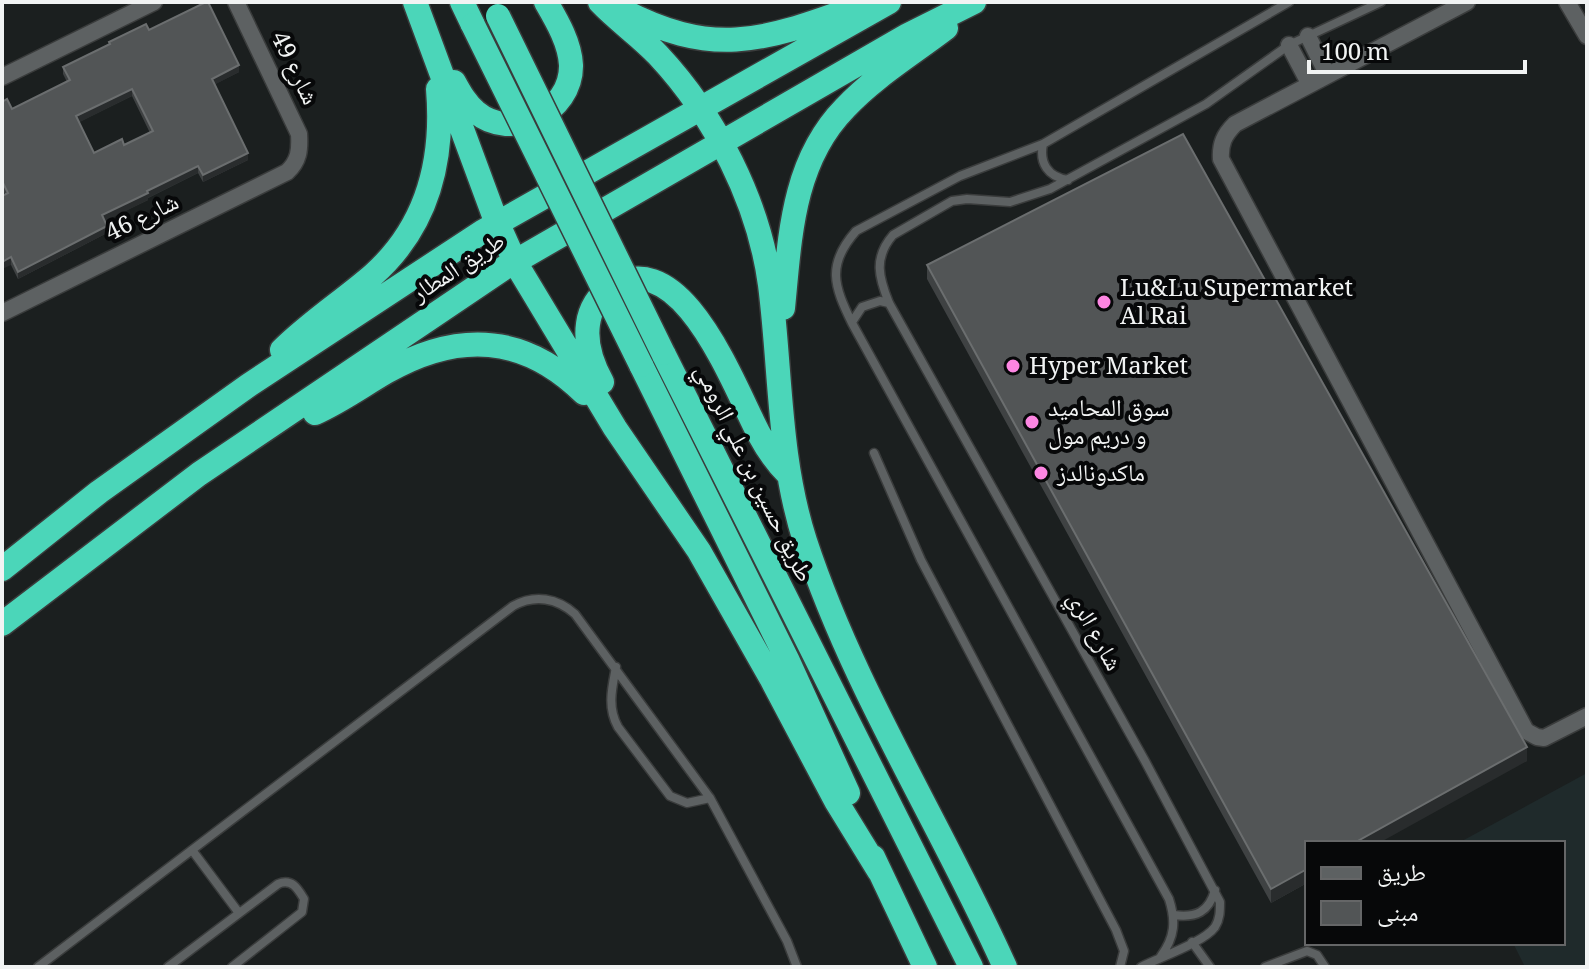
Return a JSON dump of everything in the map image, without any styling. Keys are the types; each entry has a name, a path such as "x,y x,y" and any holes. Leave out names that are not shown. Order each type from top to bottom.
{"highway":[{"path":"415,2 515,262 615,428 699,551 760,657 836,801 879,871"},
{"path":"462,2 814,715 879,871 925,967"},
{"path":"435,59 450,73 462,97 477,113 496,122 517,124 538,118 555,105 566,88 571,67 567,45 546,2"},
{"path":"600,2 657,54 721,142 744,185 759,230 770,283 788,474 804,538 826,600 853,661 1005,963"},
{"path":"608,2 655,26 688,36 732,41 775,35 871,2"},
{"name":"طريق المطار","path":"2,569 99,492 249,385 498,223 889,2"},
{"name":"طريق المطار","path":"2,624 199,474 515,262 908,35 974,2"},
{"path":"778,370 793,216 806,167 816,146 828,127 856,98 981,2"},
{"name":"طريق حسين بن علي الرومي","path":"495,9 663,353 971,967"},
{"path":"249,385 313,322 375,274 409,233 437,161 440,120 435,59"},
{"path":"615,428 614,404 589,351 589,318 596,301 610,288 636,279 655,282 672,291 699,322 764,445 788,474"},
{"path":"279,422 305,417 329,407 424,354 443,348 478,344 523,351 553,366 576,385 615,428"}],"street":[{"path":"2,77 154,2"},
{"name":"شارع 49","path":"236,2 293,118 299,134 298,157"},
{"path":"1467,2 1309,83 1229,130 1220,151 1225,168 1526,731 1544,738 1587,716"},
{"path":"1567,2 1587,36"},
{"path":"1308,36 1327,74"},
{"path":"1289,45 1309,83"},
{"name":"شارع 46","path":"2,313 287,172 298,157"}],"lane":[{"path":"1161,957 1170,945 1174,930 1169,899 852,323 835,281 836,263 843,245 856,231 967,173 1043,144 1289,2"},
{"name":"شارع الري","path":"1141,967 1214,928 1220,916 1220,902 889,303 880,281 879,261 886,242 901,229 952,201 1010,202 1032,197 1069,180 1206,104 1289,45 1381,2"},
{"path":"1043,144 1042,161 1046,169 1052,175 1069,180"},
{"path":"852,323 862,307 880,301 889,303"},
{"path":"874,453 921,560 1116,930 1124,951 1120,967"},
{"path":"38,967 521,601 550,599 568,608 616,667 710,798 787,941 797,967"},
{"path":"616,667 610,700 618,727 670,796 687,803 710,798"},
{"path":"192,850 239,913"},
{"path":"168,967 282,882 295,885 305,902 302,912 232,967"},
{"path":"1174,915 1189,917 1202,913 1212,903 1215,889"},
{"path":"1192,942 1210,967"},
{"path":"1265,967 1307,951 1317,955 1325,967"}],"shaded area":[{"path":"1587,773 1587,967 1525,967 1514,945 1565,945 1565,841 1462,841"}],"building":[{"path":"208,2 239,65 212,79 248,153 203,175 198,166 147,191 102,215 107,226 18,272 11,257 2,262 2,196 8,193 2,181 2,102 7,99 12,109 70,80 63,67 146,24 149,30","holes":["132,89 153,131 124,145 122,139 94,153 76,116"]},
{"path":"1183,134 1527,747 1358,841 1305,841 1305,870 1271,889 927,265"}],"place":[{"name":"Lu&Lu Supermarket Al Rai","path":"1104,302"},
{"name":"Hyper Market","path":"1013,366"},
{"name":"سوق المحاميد و دريم مول","path":"1032,422"},
{"name":"ماكدونالدز","path":"1041,473"}]}
